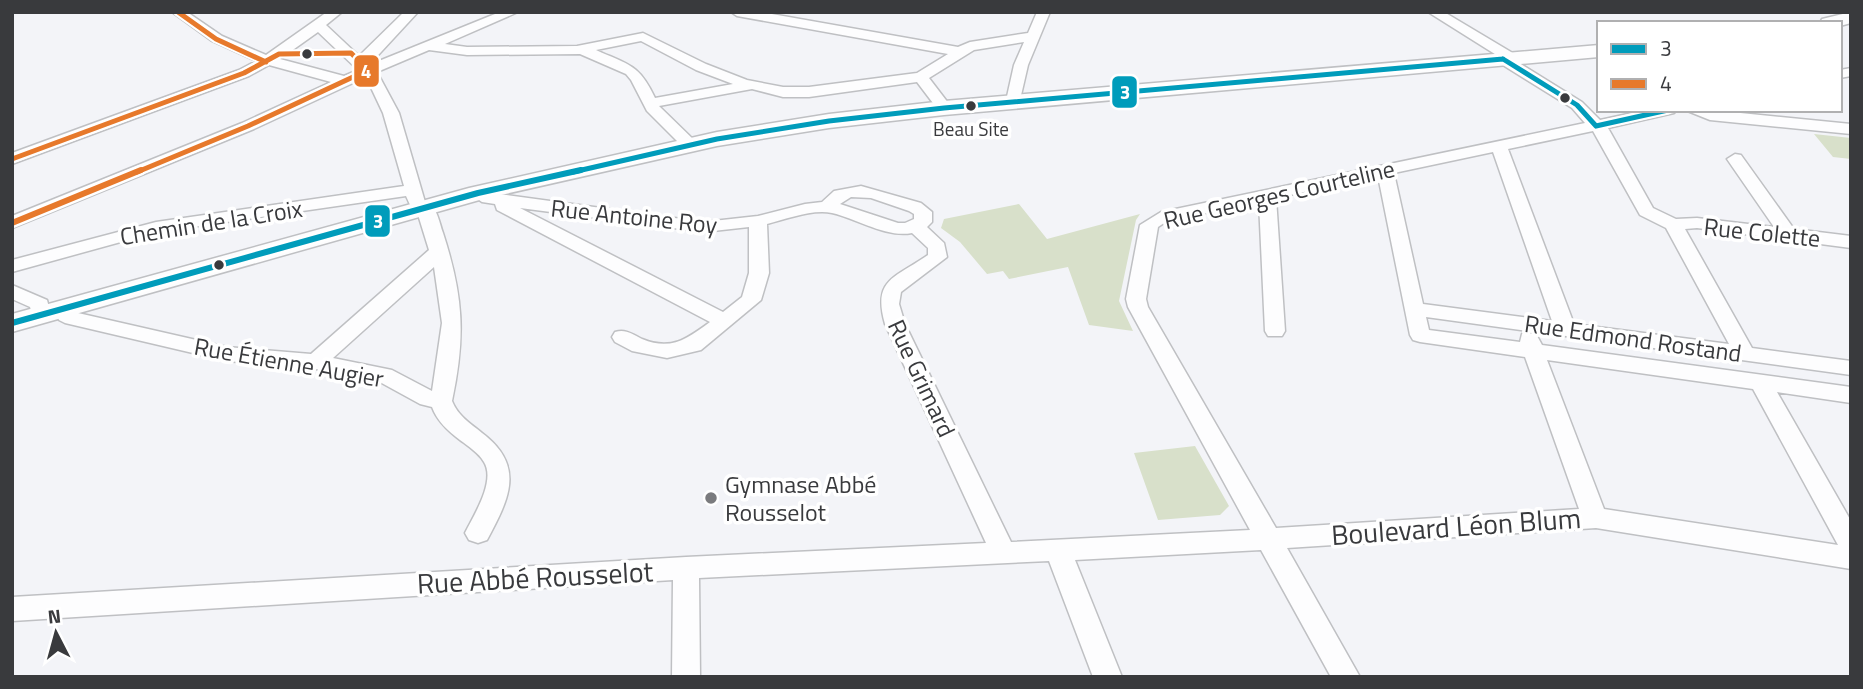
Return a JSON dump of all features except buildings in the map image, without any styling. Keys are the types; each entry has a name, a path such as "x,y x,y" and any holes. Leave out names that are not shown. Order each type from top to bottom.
{"main road":[{"path":"12,323 419,202 483,196 690,145 829,121 944,108 1597,51"}],"street":[{"path":"178,12 216,39 266,62 346,81"},
{"path":"12,223 248,126 346,81 365,66 412,12"},
{"path":"365,66 426,46 512,12"},
{"path":"737,12 961,52"},
{"path":"1014,102 1021,65 1044,12"},
{"path":"1434,12 1604,132 1646,211 1673,225 1745,354"},
{"path":"12,159 244,73 266,62 324,17 365,66 391,113 419,202 441,250 453,315 442,410 489,452 497,463 499,476 478,533"},
{"path":"426,46 467,51 583,50 643,37 701,67 752,85 783,92 809,92 921,77 970,46 1032,37"},
{"path":"583,50 631,71 638,78 650,103 690,145"},
{"path":"921,77 944,108"},
{"path":"650,103 752,85"},
{"name":"Rue Georges Courteline","path":"1269,539 1136,299 1149,225 1154,221 1267,194 1660,112"},
{"path":"1700,112 1851,129"},
{"path":"1499,146 1565,328"},
{"path":"1735,159 1789,235"},
{"path":"1385,169 1420,335 1851,395"},
{"path":"847,191 857,191 915,206 925,217 916,227 896,228 831,207 831,201 837,196 847,191"},
{"path":"1267,194 1275,331"},
{"path":"483,196 724,321"},
{"name":"Rue Antoine Roy","path":"483,196 704,228 724,227 805,209 831,207"},
{"name":"Chemin de la Croix","path":"12,266 156,227 419,202"},
{"path":"622,337 639,346 667,351 682,349 694,345 751,300 757,290 759,274 758,221"},
{"name":"Rue Colette","path":"1673,225 1697,223 1851,242"},
{"name":"Rue Grimard","path":"916,227 937,247 938,257 891,290 889,304 895,324 997,537 1001,553"},
{"path":"316,362 441,250"},
{"name":"Rue Étienne Augier","path":"12,291 52,312 72,318 227,354 316,362 384,375 428,399 441,401"},
{"name":"Rue Edmond Rostand","path":"1416,309 1851,368"},
{"path":"1524,323 1585,496 1596,517"},
{"path":"1761,383 1851,545"},
{"name":"Boulevard Léon Blum","path":"1058,551 1596,517 1851,558"},
{"path":"1269,539 1346,677"},
{"path":"1058,551 1108,677"},
{"name":"Rue Abbé Rousselot","path":"12,609 686,568 1058,551"},
{"path":"686,568 686,677"}],"green space":[{"path":"1814,134 1851,138 1851,159 1833,157"},
{"path":"1019,204 1047,239 1140,214 1136,220 1119,301 1133,331 1089,325 1068,267 1009,279 1003,271 987,274 960,242 941,228 944,219"},
{"path":"1195,446 1229,506 1220,515 1158,520 1134,453"}],"transit line":[{"name":"4","path":"178,12 216,39 266,62"},
{"name":"4","path":"12,159 244,73 279,54 351,53 368,70 248,126 12,223"},
{"name":"3","path":"1503,59 1577,105 1596,126"},
{"name":"3","path":"12,323 478,193 717,139 829,121 944,108 1503,59"},
{"name":"3","path":"1596,126 1659,112"}],"place":[{"name":"Beau Site","path":"971,106"},
{"name":"Gymnase Abbé Rousselot","path":"711,498"}]}
